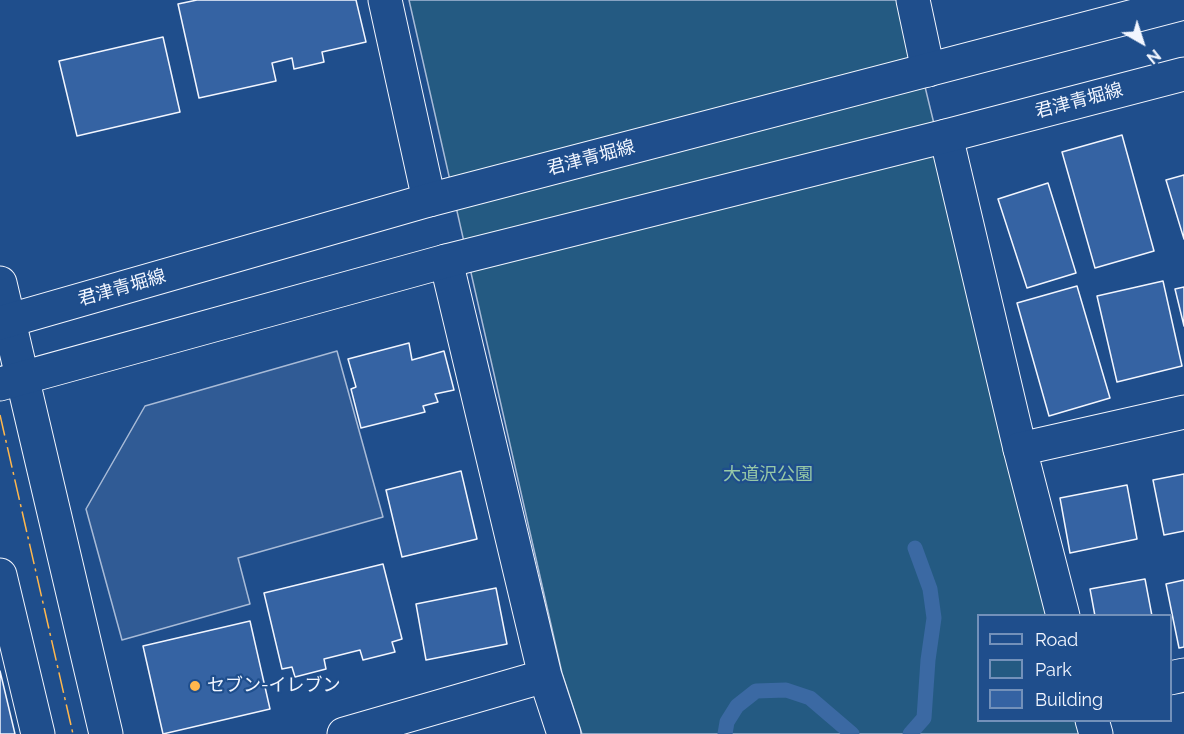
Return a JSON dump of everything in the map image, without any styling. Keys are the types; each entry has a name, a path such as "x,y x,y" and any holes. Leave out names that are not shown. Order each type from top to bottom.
{"main road":[{"path":"385,0 429,200"},
{"path":"913,0 928,70"},
{"name":"君津青堀線","path":"4,322 429,200 1184,3"},
{"name":"君津青堀線","path":"12,381 446,261 1184,74"},
{"path":"946,136 1020,449 1063,614"},
{"path":"446,261 545,676 564,734"},
{"path":"0,283 12,381 106,734"},
{"path":"1020,449 1184,412"},
{"path":"0,575 38,734"},
{"path":"344,734 545,676"}],"green space":[{"name":"大道沢公園","path":"409,0 904,0 1053,614 977,614 977,722 1078,722 1082,734 582,734 562,673"}],"shaded area":[{"path":"337,351 383,517 238,558 250,604 122,640 86,509 145,406"}],"building":[{"path":"197,0 356,0 366,42 322,52 324,62 294,69 292,58 272,63 276,81 199,98 178,4"},
{"path":"163,37 180,112 77,136 59,61"},
{"path":"1122,135 1154,251 1095,268 1062,152"},
{"path":"1184,175 1184,239 1166,180"},
{"path":"1048,183 1076,273 1027,288 998,199"},
{"path":"1163,281 1182,366 1117,382 1097,296"},
{"path":"1077,286 1110,398 1049,416 1017,303"},
{"path":"1184,287 1184,326 1175,289"},
{"path":"409,343 412,360 444,351 454,390 435,394 438,402 423,406 425,412 361,428 351,389 356,387 348,359"},
{"path":"461,471 477,539 402,557 386,490"},
{"path":"1184,474 1184,531 1164,535 1153,480"},
{"path":"1127,485 1137,539 1070,553 1060,498"},
{"path":"383,564 402,639 392,642 395,652 363,660 360,650 324,659 326,669 295,677 292,667 282,669 264,593"},
{"path":"1145,579 1152,614 1095,614 1090,589"},
{"path":"1184,580 1184,647 1179,648 1166,584"},
{"path":"496,588 507,644 426,660 416,604"},
{"path":"250,621 270,709 163,734 143,646"},
{"path":"0,671 15,734 0,734"}],"waterway":[{"path":"910,734 924,718 934,618 930,589 915,548"},
{"path":"725,734 727,722 737,706 756,691 786,690 810,698 852,734"}],"power":[{"path":"0,415 73,734"}],"place":[{"name":"セブン-イレブン","path":"195,686"}]}
